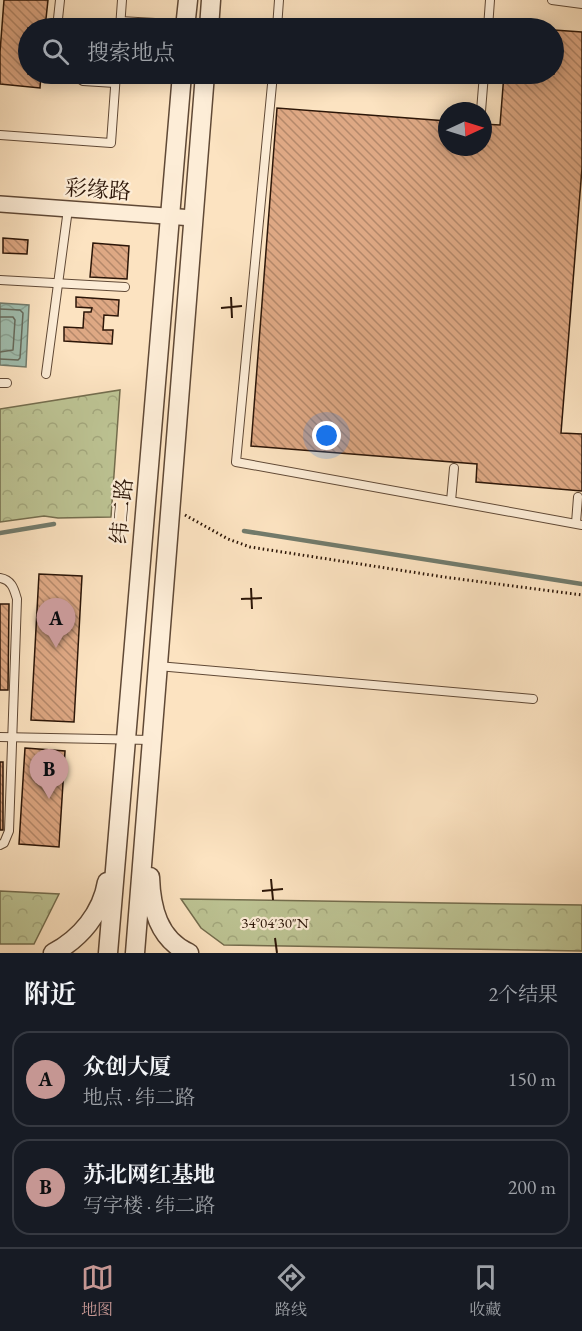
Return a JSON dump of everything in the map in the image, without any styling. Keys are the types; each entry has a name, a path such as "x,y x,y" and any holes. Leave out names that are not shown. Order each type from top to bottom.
{"street":[{"path":"187,18 188,0"},
{"path":"210,18 211,0"},
{"name":"纬二路","path":"108,953 181,84"},
{"path":"135,953 204,84"},
{"name":"彩缘路","path":"0,204 194,218"},
{"path":"53,953 73,942 83,931 96,912 106,889 122,779"},
{"path":"146,814 151,900 156,918 166,936 179,949 189,953"}],"lane":[{"path":"58,18 60,0"},
{"path":"121,18 122,0"},
{"path":"278,18 279,0"},
{"path":"489,18 490,0"},
{"path":"552,0 582,4"},
{"path":"0,135 111,143 115,84"},
{"path":"272,84 236,462 579,524 578,497"},
{"path":"482,102 483,84"},
{"path":"46,374 68,209"},
{"path":"0,279 125,287"},
{"path":"451,501 454,468"},
{"path":"0,578 6,579 13,585 17,599 9,831 4,843 0,845"},
{"path":"157,666 533,699"},
{"path":"0,737 151,740"}],"path":[{"path":"170,508 228,539 250,547 444,577 582,595"}],"green space":[{"path":"120,390 111,517 44,516 0,522 0,409"},
{"path":"0,891 59,894 34,944 0,944"},
{"path":"181,899 582,905 582,951 224,945 201,928"}],"water":[{"path":"0,303 29,305 26,367 0,365"}],"building":[{"path":"4,0 48,0 46,18 18,18 18,84 40,84 40,88 0,84"},
{"path":"564,31 582,32 582,168 561,433 582,434 582,491 476,482 477,464 251,446 277,108 438,120 438,156 492,156 492,125 500,125 503,84 564,84"},
{"path":"3,238 28,240 27,254 3,253"},
{"path":"93,243 129,246 127,279 90,277"},
{"path":"76,297 119,300 118,316 104,315 103,330 113,330 112,344 64,341 64,327 83,328 84,312 91,312 92,308 76,307"},
{"path":"39,574 82,576 74,722 31,720"},
{"path":"0,604 9,604 8,690 0,690"},
{"path":"25,748 65,751 59,847 19,844"},
{"path":"0,762 3,762 3,830 0,830"}],"waterway":[{"path":"0,533 54,524"},
{"path":"244,531 582,584"}],"place":[{"name":"众创大厦","path":"56,648"},
{"name":"苏北网红基地","path":"49,799"}]}
